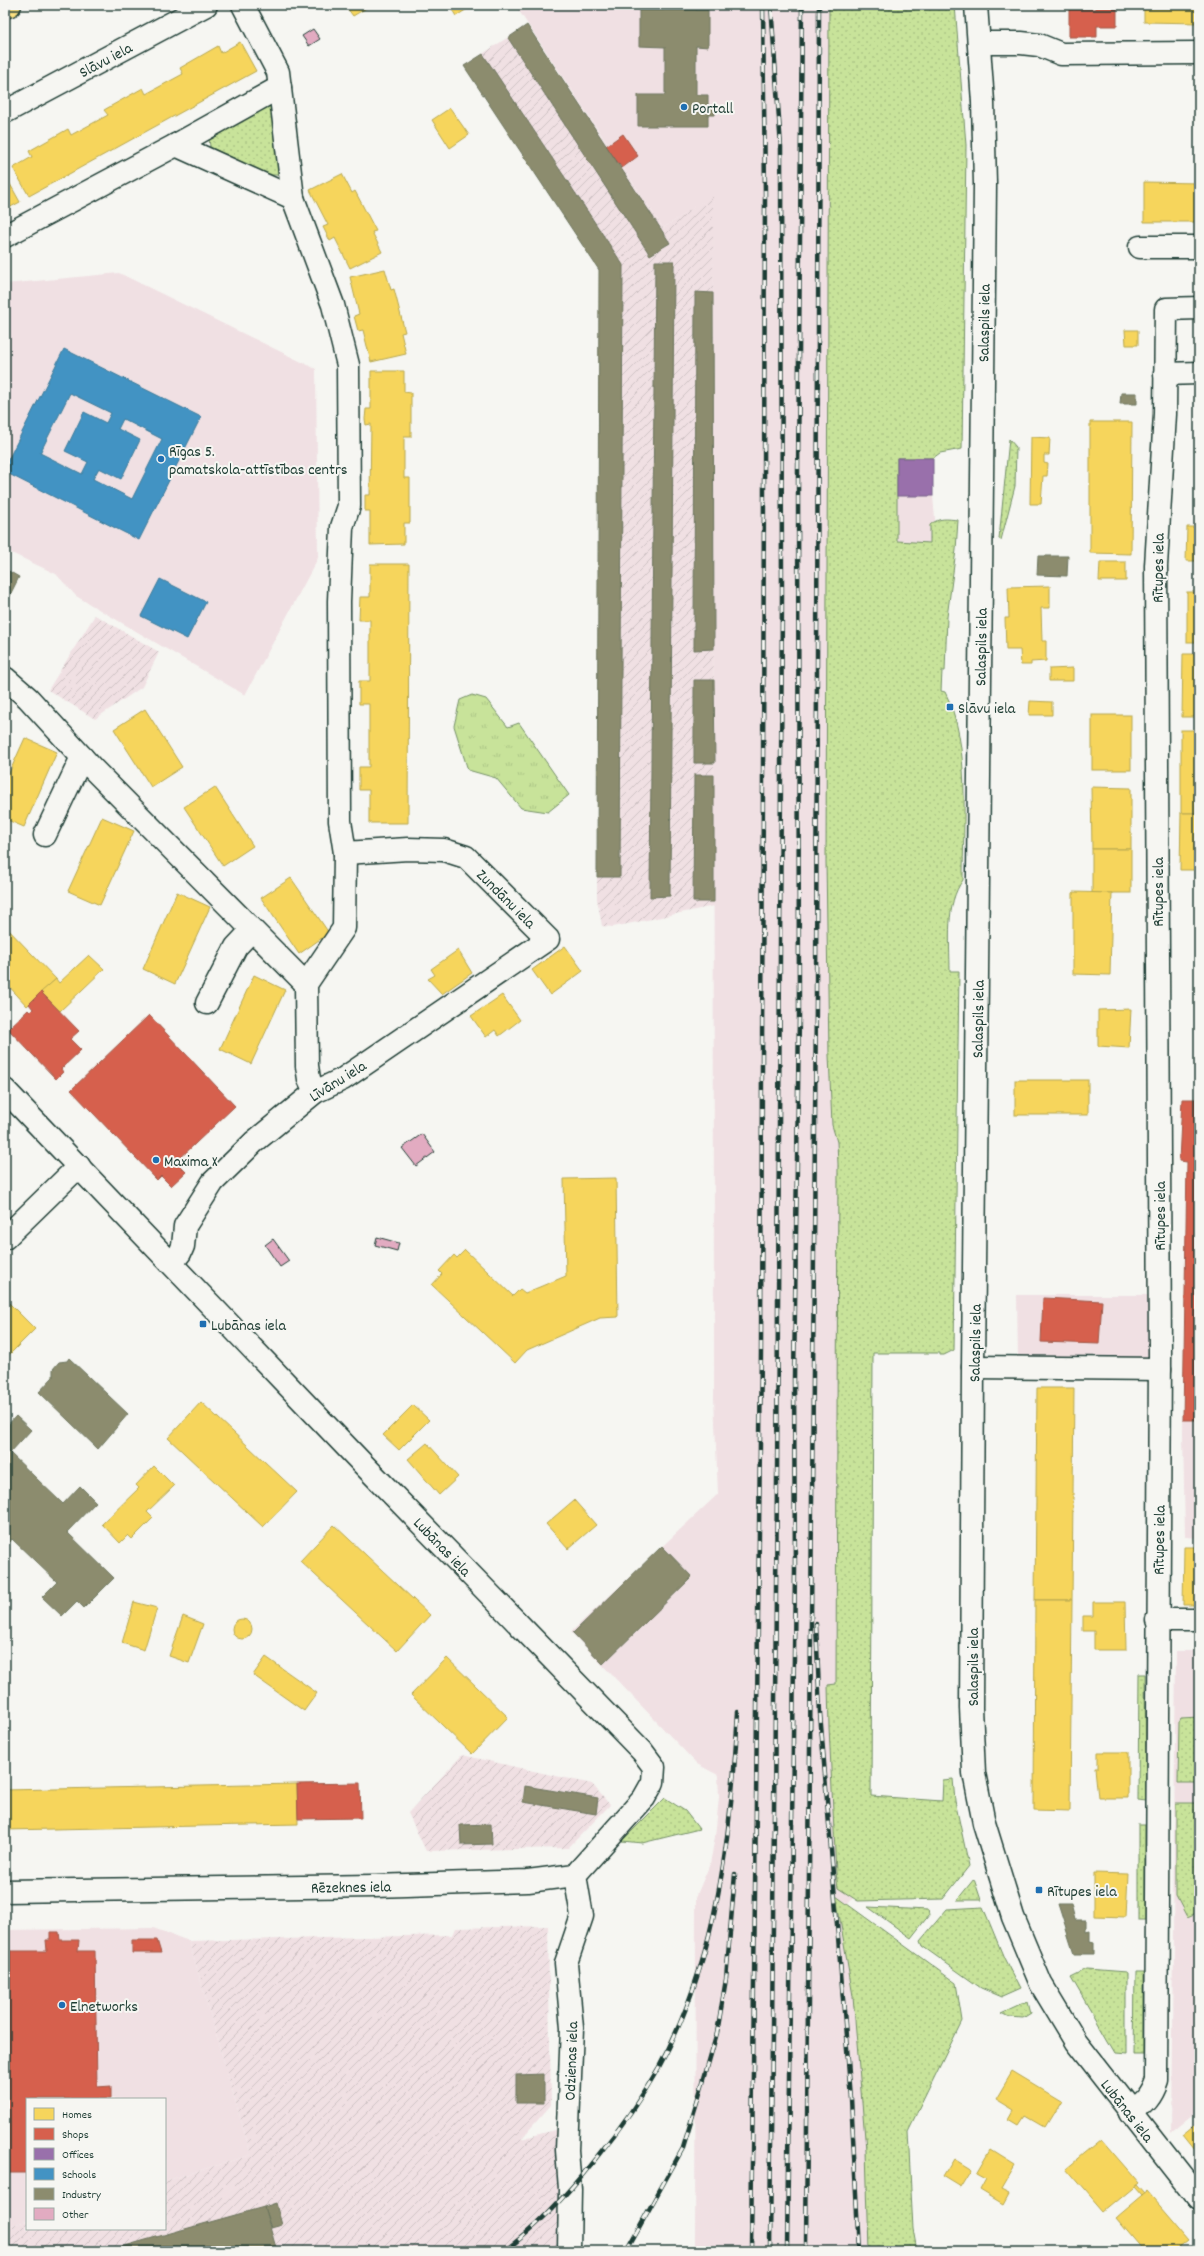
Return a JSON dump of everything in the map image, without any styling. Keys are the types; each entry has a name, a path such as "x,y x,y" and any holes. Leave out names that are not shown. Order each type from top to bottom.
{"highway":[{"path":"5,7 10,5"}],"street":[{"name":"Slāvu iela","path":"5,112 206,5"},
{"path":"243,5 278,72 293,198 333,304 348,365 349,506 342,527 339,601 340,821 345,853 344,928 306,984 307,1066 309,1079 315,1092"},
{"name":"Salaspils iela","path":"976,5 980,43 983,102 985,184 971,1708 974,1773 984,1822 1013,1917 1041,1984 1060,2018"},
{"path":"980,43 1039,45 1061,54 1199,53"},
{"path":"5,236 176,145 280,87"},
{"path":"176,145 293,198"},
{"path":"1140,247 1199,247"},
{"name":"Rītupes iela","path":"1130,2113 1147,2099 1153,2090 1156,2080 1157,1620 1160,1369 1156,566 1165,414 1166,309 1199,308"},
{"path":"1165,374 1199,373"},
{"path":"5,678 28,698 82,756 306,984"},
{"path":"44,835 82,756"},
{"name":"Zundānu iela","path":"345,853 408,849 444,850 466,857 548,939"},
{"path":"207,1002 236,947 252,930"},
{"name":"Līvānu iela","path":"172,1263 180,1253 183,1246 185,1226 213,1182 254,1142 315,1092 343,1079 548,939"},
{"name":"Lubānas iela","path":"5,1090 642,1751 654,1767 653,1782 644,1798 575,1875"},
{"path":"5,1238 79,1166"},
{"path":"973,1367 1160,1369"},
{"path":"1157,1620 1199,1620"},
{"name":"Rēzeknes iela","path":"5,1891 383,1886 528,1881 575,1875"},
{"name":"Odzienas iela","path":"569,2251 570,2189 567,2150 572,2028 566,1962 582,1916 575,1875"},
{"name":"Lubānas iela","path":"1060,2018 1130,2113 1199,2199"}],"shaded area":[{"path":"515,5 884,5 909,458 933,458 933,496 938,553 873,1353 871,1796 855,1896 847,1905 885,2251 695,2251 696,1897 710,1864 715,1837 719,1797 718,1775 697,1764 571,1632 718,1494 714,1398 713,196 663,228"},
{"path":"527,25 663,228 713,195 714,906 613,927 602,926 597,899 599,270 464,66"},
{"name":"Rīgas 5. pamatskola-attīstības centrs","path":"119,273 316,369 318,558 245,695 76,596 56,574 5,550 5,284"},
{"path":"95,615 159,652 142,687 95,719 48,690"},
{"path":"1182,1099 1199,1099 1199,1538 1185,1537 1183,1434 1187,1162 1179,1161"},
{"path":"1017,1295 1152,1295 1151,1365 1018,1362"},
{"path":"1176,1651 1199,1651 1199,2110 1171,2133"},
{"path":"462,1755 592,1784 610,1805 568,1848 426,1851 408,1813"},
{"path":"548,1926 551,2105 521,2139 562,2128 561,2251 5,2251 5,2227 26,2221 26,2230 166,2230 166,2181 251,2155 189,1941 452,1935 455,1928"},
{"path":"153,1928 189,1941 251,2155 166,2181 166,2098 26,2098 26,2221 5,2227 5,1930"}],"green space":[{"path":"829,5 955,5 966,145 962,449 940,453 933,458 897,458 897,541 930,543 930,525 933,522 947,519 958,520 956,550 947,617 945,671 942,671 941,691 945,692 953,712 959,734 964,783 963,880 953,900 949,936 950,971 959,971 954,1350 944,1355 940,1355 940,1353 873,1353 871,1796 942,1801 943,1780 953,1779 955,1801 969,1866 943,1899 858,1901 838,1888 836,1873 828,1685 836,1684 838,1164 837,1142 832,1125 829,1055 826,861"},
{"path":"269,105 278,110 281,165 278,175 268,175 210,147 209,138"},
{"path":"1009,439 1016,447 1015,486 1001,540 999,539"},
{"path":"472,695 486,699 508,727 519,723 569,795 548,812 521,808 496,778 468,770 454,726 460,700"},
{"path":"1139,1674 1145,1674 1146,1801 1138,1800"},
{"path":"1199,1717 1199,1783 1178,1783 1179,1722 1181,1718"},
{"path":"665,1798 685,1811 699,1829 642,1843 622,1841"},
{"path":"1176,1803 1199,1803 1199,1912 1187,1917 1176,1896"},
{"path":"1138,1825 1145,1825 1145,1921 1138,1921"},
{"path":"974,1879 981,1900 957,1900"},
{"path":"836,1896 956,1983 962,2021 908,2131 913,2229 917,2251 869,2251 866,2150 853,1996"},
{"path":"868,1907 928,1910 929,1915 911,1938"},
{"path":"983,1907 1004,1958 1020,1989 1002,1997 981,1988 922,1946 920,1941 947,1909"},
{"path":"1087,1969 1126,1972 1126,2054 1115,2053 1071,1977"},
{"path":"1135,1971 1144,1971 1144,2055 1134,2055"},
{"path":"1028,2001 1031,2013 1023,2018 1010,2017 1002,2013"}],"building: Homes":[{"path":"345,5 368,5 368,7 353,16"},
{"path":"449,5 472,5 472,6 456,16"},
{"path":"1144,5 1199,5 1199,23 1144,22"},
{"path":"240,42 256,71 29,196 13,168 32,157 29,151 68,129 71,135 108,115 104,110 143,88 146,94 183,74 180,68 218,46 221,53"},
{"path":"450,108 469,135 450,148 432,120"},
{"path":"342,174 352,193 355,191 376,231 372,232 382,252 350,268 335,238 330,241 323,227 328,225 310,190"},
{"path":"5,175 20,202 5,210"},
{"path":"1144,182 1199,183 1199,222 1144,222"},
{"path":"385,269 391,290 394,289 405,332 401,333 406,354 371,362 363,330 358,331 354,316 359,314 350,277"},
{"path":"1125,330 1138,330 1138,345 1126,345"},
{"path":"371,371 404,371 404,392 411,393 411,437 404,437 404,478 410,478 410,523 404,523 404,544 370,545 370,511 365,511 365,495 370,495 371,424 366,425 365,419 366,409 371,409"},
{"path":"1090,422 1132,422 1131,554 1090,553"},
{"path":"1031,437 1050,438 1049,455 1044,455 1044,463 1048,464 1047,476 1043,476 1041,504 1030,504"},
{"path":"1187,527 1199,527 1199,561 1186,561"},
{"path":"1100,562 1126,562 1126,581 1099,581"},
{"path":"370,564 409,564 408,823 369,823 369,790 359,790 359,767 369,767 369,704 359,704 359,681 370,681 370,620 359,620 360,597 370,597"},
{"path":"1050,586 1050,608 1041,608 1042,641 1046,641 1046,661 1031,662 1031,665 1021,665 1020,650 1006,650 1005,618 1009,618 1008,587"},
{"path":"1187,592 1199,592 1199,642 1187,642"},
{"path":"1183,654 1199,654 1199,717 1182,717"},
{"path":"1073,668 1073,681 1049,681 1049,669"},
{"path":"1030,701 1052,702 1052,715 1029,715"},
{"path":"145,709 182,767 151,787 114,729"},
{"path":"1092,715 1131,715 1131,770 1092,770"},
{"path":"1181,730 1199,730 1199,813 1181,813"},
{"path":"25,738 57,752 24,827 5,819 5,782"},
{"path":"215,787 253,846 223,866 184,807"},
{"path":"1091,787 1131,788 1131,849 1092,849"},
{"path":"1181,813 1199,813 1199,870 1180,870"},
{"path":"102,817 134,831 100,905 68,891"},
{"path":"1092,849 1131,849 1131,893 1092,893"},
{"path":"291,878 329,933 299,954 261,898"},
{"path":"177,892 210,907 175,984 143,969"},
{"path":"1073,892 1112,893 1110,975 1073,974"},
{"path":"5,926 56,979 27,1006 5,982"},
{"path":"565,946 583,971 550,995 532,970"},
{"path":"458,950 472,973 442,994 428,979 435,975 431,969"},
{"path":"89,955 104,969 60,1011 41,992 56,979 59,983"},
{"path":"254,975 285,990 251,1064 220,1049"},
{"path":"502,995 520,1020 499,1036 495,1030 486,1037 471,1016"},
{"path":"1131,1009 1129,1048 1098,1046 1098,1010"},
{"path":"1015,1080 1088,1080 1088,1115 1015,1115"},
{"path":"616,1178 618,1317 600,1318 527,1350 515,1363 432,1285 442,1274 439,1271 454,1255 457,1258 465,1250 513,1296 520,1289 525,1293 566,1276 564,1179"},
{"path":"5,1299 35,1329 5,1359"},
{"path":"1037,1388 1074,1388 1072,1600 1035,1600"},
{"path":"201,1402 297,1492 263,1527 168,1438"},
{"path":"413,1405 429,1420 399,1450 383,1435"},
{"path":"427,1443 458,1477 439,1495 408,1459"},
{"path":"154,1466 174,1486 147,1512 153,1518 132,1539 128,1535 120,1543 102,1524 139,1488 136,1485"},
{"path":"574,1500 596,1525 568,1549 546,1524"},
{"path":"334,1525 430,1615 397,1651 300,1561"},
{"path":"1184,1547 1199,1547 1199,1605 1183,1605"},
{"path":"1035,1600 1072,1600 1070,1811 1034,1810"},
{"path":"134,1602 157,1608 144,1650 122,1643"},
{"path":"1093,1602 1125,1602 1126,1650 1094,1650 1094,1631 1083,1631 1083,1616 1093,1616"},
{"path":"183,1616 203,1624 189,1663 169,1656"},
{"path":"242,1619 249,1622 252,1629 249,1636 242,1639 235,1636 232,1629 235,1622"},
{"path":"266,1657 317,1693 304,1711 253,1675"},
{"path":"447,1658 508,1717 472,1754 411,1695"},
{"path":"1098,1752 1128,1752 1128,1798 1098,1798 1095,1768 1098,1768"},
{"path":"297,1784 298,1824 5,1830 5,1790"},
{"path":"1094,1873 1128,1874 1126,1917 1094,1916"},
{"path":"1012,2072 1060,2101 1044,2127 1025,2116 1019,2125 1009,2119 1014,2110 996,2099"},
{"path":"1199,2122 1199,2155 1183,2135"},
{"path":"1101,2139 1139,2183 1104,2212 1066,2168"},
{"path":"991,2150 1015,2165 1001,2189 1009,2193 1003,2204 980,2190 986,2179 977,2174"},
{"path":"954,2159 972,2170 961,2188 943,2177"},
{"path":"1137,2185 1145,2194 1142,2196 1134,2187"},
{"path":"1148,2191 1190,2240 1176,2251 1144,2251 1116,2218"}],"building: Shops":[{"path":"1096,5 1117,5 1117,26 1097,26 1097,37 1069,37 1069,9 1096,9"},
{"path":"623,134 638,156 622,168 606,146"},
{"path":"41,992 79,1031 70,1039 81,1050 61,1069 63,1072 56,1079 8,1029 28,1010 30,1012 33,1009 29,1004"},
{"path":"149,1015 235,1106 176,1162 186,1172 171,1186 161,1176 157,1180 71,1090"},
{"path":"1182,1099 1199,1099 1199,1420 1183,1420 1187,1162 1179,1161"},
{"path":"1043,1298 1102,1301 1099,1344 1041,1342"},
{"path":"360,1783 361,1818 298,1819 297,1784"},
{"path":"50,1932 59,1932 60,1940 79,1940 78,1951 95,1951 97,2087 111,2086 111,2098 26,2098 26,2173 5,2173 5,1951 47,1951 46,1940 50,1940"},
{"path":"132,1940 157,1940 161,1953 132,1953"}],"building: Offices":[{"path":"897,458 933,458 933,496 897,496"}],"building: Schools":[{"name":"Rīgas 5. pamatskola-attīstības centrs","path":"64,349 201,417 139,540 5,472 5,466","holes":["70,393 111,413 106,423 84,412 65,451 88,462 82,474 40,453","123,419 162,439 132,499 93,479 99,468 121,479 140,440 118,429"]},
{"path":"160,579 206,602 187,639 141,616"}],"building: Industry":[{"path":"664,5 696,5 696,10 708,10 708,47 696,46 696,95 708,95 708,106 715,106 715,115 708,115 708,126 638,126 638,95 665,95 665,47 639,46 639,10 664,10"},
{"path":"527,25 670,243 650,255 508,38"},
{"path":"483,54 623,265 620,877 597,877 599,270 464,66"},
{"path":"655,261 674,261 670,896 650,897"},
{"path":"695,292 713,293 714,649 694,650"},
{"path":"1121,393 1137,393 1137,404 1120,404"},
{"path":"1038,556 1068,556 1067,576 1037,575"},
{"path":"5,569 19,577 7,601 5,600"},
{"path":"694,680 714,680 715,763 694,763"},
{"path":"694,775 714,775 714,902 693,902"},
{"path":"69,1358 128,1414 98,1449 39,1392 53,1377 53,1369 59,1362 67,1361"},
{"path":"16,1416 31,1430 10,1453 63,1504 80,1486 96,1502 67,1532 114,1578 84,1608 77,1601 62,1616 42,1597 57,1582 12,1539 8,1544 5,1541 5,1428"},
{"path":"662,1546 692,1577 603,1664 573,1633"},
{"path":"525,1786 598,1798 596,1814 523,1802"},
{"path":"491,1824 492,1844 461,1845 460,1825"},
{"path":"1058,1904 1071,1904 1075,1920 1086,1920 1086,1932 1090,1931 1090,1942 1094,1943 1094,1954 1074,1954"},
{"path":"544,2074 544,2103 516,2103 516,2075"},
{"path":"276,2203 282,2225 271,2228 264,2207"},
{"path":"264,2207 277,2251 108,2251 142,2241"}],"building: Other":[{"path":"313,29 320,39 309,46 302,36"},
{"path":"422,1134 435,1152 416,1166 402,1148"},
{"path":"377,1237 399,1243 397,1251 375,1245"},
{"path":"273,1239 289,1261 280,1267 265,1245"}],"railway":[{"path":"751,2251 761,1350 765,194 763,5"},
{"path":"770,2251 777,1482 782,597 781,147 771,5"},
{"path":"787,2251 795,1570 794,1379 799,1017 798,472 802,5"},
{"path":"806,2251 816,998 819,5"},
{"path":"816,1624 820,1713 851,2098 859,2251"},
{"path":"504,2251 529,2231 553,2208 576,2183 605,2147 645,2091 659,2067 679,2025 695,1983 708,1939 718,1894 731,1804 738,1712"},
{"path":"626,2251 683,2148 703,2082 717,2033 726,1979 735,1874"}],"place":[{"name":"Portall","path":"684,107"},
{"name":"Rīgas 5. pamatskola-attīstības centrs","path":"161,459"},
{"name":"Slāvu iela","path":"950,707"},
{"name":"Maxima X","path":"156,1160"},
{"name":"Lubānas iela","path":"203,1324"},
{"name":"Rītupes iela","path":"1039,1890"},
{"name":"Elnetworks","path":"62,2005"}]}
